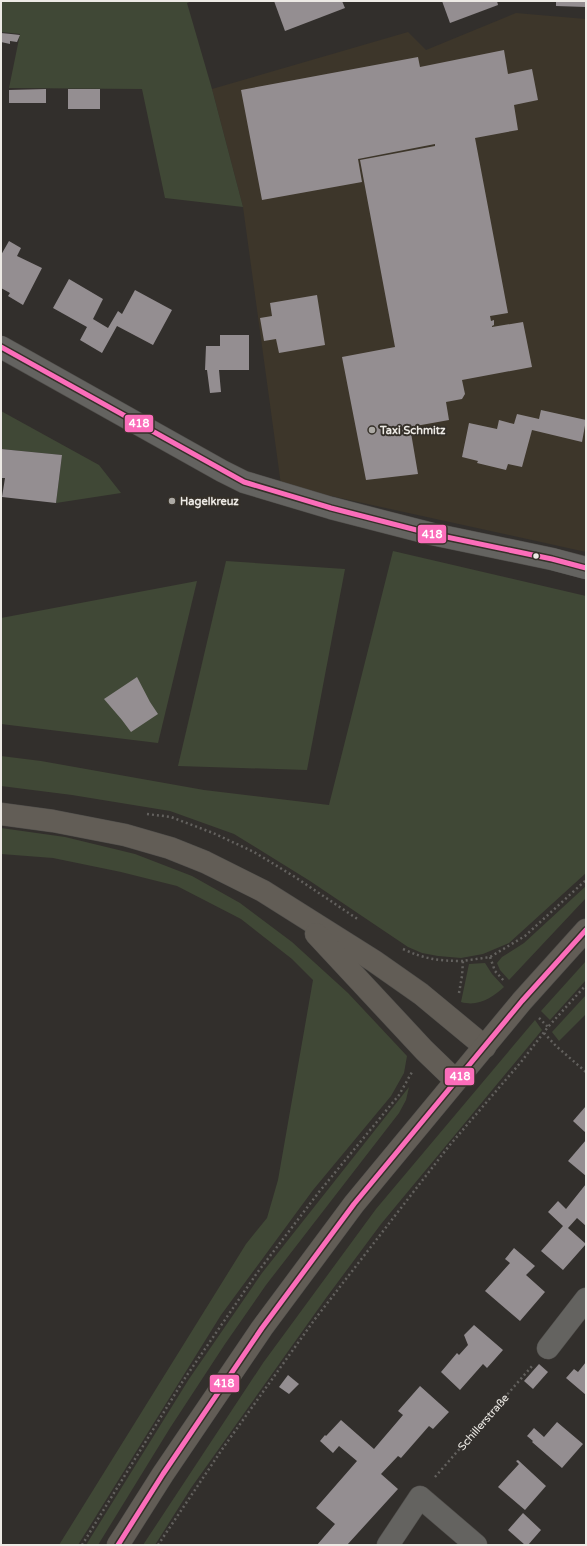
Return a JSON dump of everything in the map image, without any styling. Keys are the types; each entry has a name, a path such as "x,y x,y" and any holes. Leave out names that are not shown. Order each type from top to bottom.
{"main road":[{"path":"1,814 75,825 124,835 170,848 204,862 263,891 374,961 421,994 485,1047"},
{"path":"296,913 424,1050 455,1080"},
{"path":"118,1545 163,1474 262,1328 354,1204 455,1080 485,1047 522,1001 586,930"}],"street":[{"path":"1,347 244,482 331,508 432,534 552,559 586,568"},
{"path":"548,1348 586,1298"},
{"path":"388,1545 420,1497 476,1545"}],"path":[{"path":"450,1017 458,1000 463,961 490,957 525,936 586,880"},
{"path":"158,1545 223,1448 315,1319 449,1146 586,985"},
{"path":"544,1033 556,1046 586,1072"},
{"path":"82,1545 183,1381 252,1279 319,1192 399,1095 424,1050"},
{"name":"Schillerstraße","path":"420,1497 432,1481 548,1348"}],"shaded area":[{"path":"516,13 586,19 586,552 281,485 243,207 212,89 408,32 426,50"}],"green space":[{"path":"1,1 192,1 187,3 212,89 243,207 165,198 142,89 9,88 20,34 1,32"},
{"path":"1,411 99,465 121,493 56,503 62,455 1,449"},
{"path":"393,551 586,596 586,873 509,943 483,954 461,958 422,953 408,947 310,881 234,834 170,811 72,795 1,786 1,756 41,761 204,790 329,805"},
{"path":"226,561 345,569 307,770 178,766"},
{"path":"197,581 158,743 1,724 1,618"},
{"path":"1,828 65,837 135,854 192,876 240,903 292,942 348,993 407,1056 404,1073 391,1096 313,1190 221,1315 78,1545 59,1545 246,1244 267,1218 278,1180 313,980 292,959 241,919 177,886 121,872 53,858 1,854"},
{"path":"586,886 586,898 509,980 500,970 497,963 502,957 524,943"},
{"path":"586,961 586,980 550,1020 541,1011"},
{"path":"485,963 492,974 504,987 490,998 479,1002 461,1002 469,964"},
{"path":"586,995 586,1014 559,1041 552,1032"},
{"path":"535,1020 542,1030 381,1224 326,1298 191,1488 155,1545 143,1545 263,1363 376,1209"},
{"path":"409,1087 406,1100 399,1113 266,1285 225,1344 170,1428 98,1545 86,1545 189,1379 262,1273"}],"building":[{"path":"274,1 342,1 345,8 285,31"},
{"path":"442,1 497,1 498,5 450,23"},
{"path":"556,1 586,1 586,7 556,6"},
{"path":"1,33 20,35 17,42 10,41 10,44 1,42"},
{"path":"504,50 508,74 532,69 538,100 514,105 518,130 475,138 508,313 490,316 491,321 494,320 494,325 492,327 523,322 532,367 462,380 465,394 462,399 446,402 449,420 410,427 418,474 366,480 342,357 395,347 360,160 435,146 435,144 358,159 362,182 262,200 241,90 418,57 420,67"},
{"path":"46,89 46,103 9,103 9,90"},
{"path":"68,89 100,89 100,109 68,109"},
{"path":"9,241 21,248 17,256 42,268 23,305 8,296 10,293 1,288 1,255"},
{"path":"69,279 103,299 93,319 108,328 118,311 122,314 135,290 172,310 153,345 117,326 102,353 80,340 87,327 53,308"},
{"path":"317,295 325,345 279,353 276,339 264,341 260,318 272,316 270,303"},
{"path":"220,335 249,335 249,370 219,370 221,392 210,393 207,370 205,370 206,346 220,346"},
{"path":"541,410 586,420 582,442 532,430 522,467 508,464 506,470 477,463 478,461 462,457 469,423 497,429 499,420 514,424 517,414 539,419"},
{"path":"1,449 62,455 56,503 2,497 5,478 1,478"},
{"path":"137,677 158,714 131,732 104,699"},
{"path":"586,1106 586,1133 573,1121"},
{"path":"586,1140 586,1176 568,1161"},
{"path":"586,1184 586,1226 577,1218 568,1228 586,1244 563,1270 541,1251 563,1226 548,1212 558,1201 566,1209"},
{"path":"514,1248 535,1266 526,1275 545,1292 520,1321 485,1291 510,1263 505,1259"},
{"path":"474,1325 503,1350 487,1368 483,1364 460,1390 441,1372 457,1353 459,1355 468,1345 464,1335"},
{"path":"586,1362 586,1395 566,1378 574,1369 578,1372"},
{"path":"539,1364 548,1372 533,1389 524,1381"},
{"path":"288,1375 299,1384 289,1394 279,1387"},
{"path":"420,1386 449,1412 433,1429 429,1426 401,1458 398,1456 381,1474 398,1489 347,1545 317,1545 335,1524 316,1508 357,1461 339,1446 333,1453 320,1441 341,1420 374,1449 403,1415 398,1411"},
{"path":"557,1422 583,1444 562,1468 527,1436 534,1428 544,1437"},
{"path":"518,1460 546,1486 525,1510 498,1487 519,1464 516,1461"},
{"path":"523,1513 541,1530 528,1545 525,1545 508,1530"}],"transit line":[{"name":"418","path":"1,347 244,482 331,508 432,534 552,559 586,568"},
{"name":"418","path":"118,1545 163,1474 262,1328 354,1204 522,1001 586,930"}],"place":[{"name":"Taxi Schmitz","path":"372,430"},
{"name":"Hagelkreuz","path":"172,501"}]}
